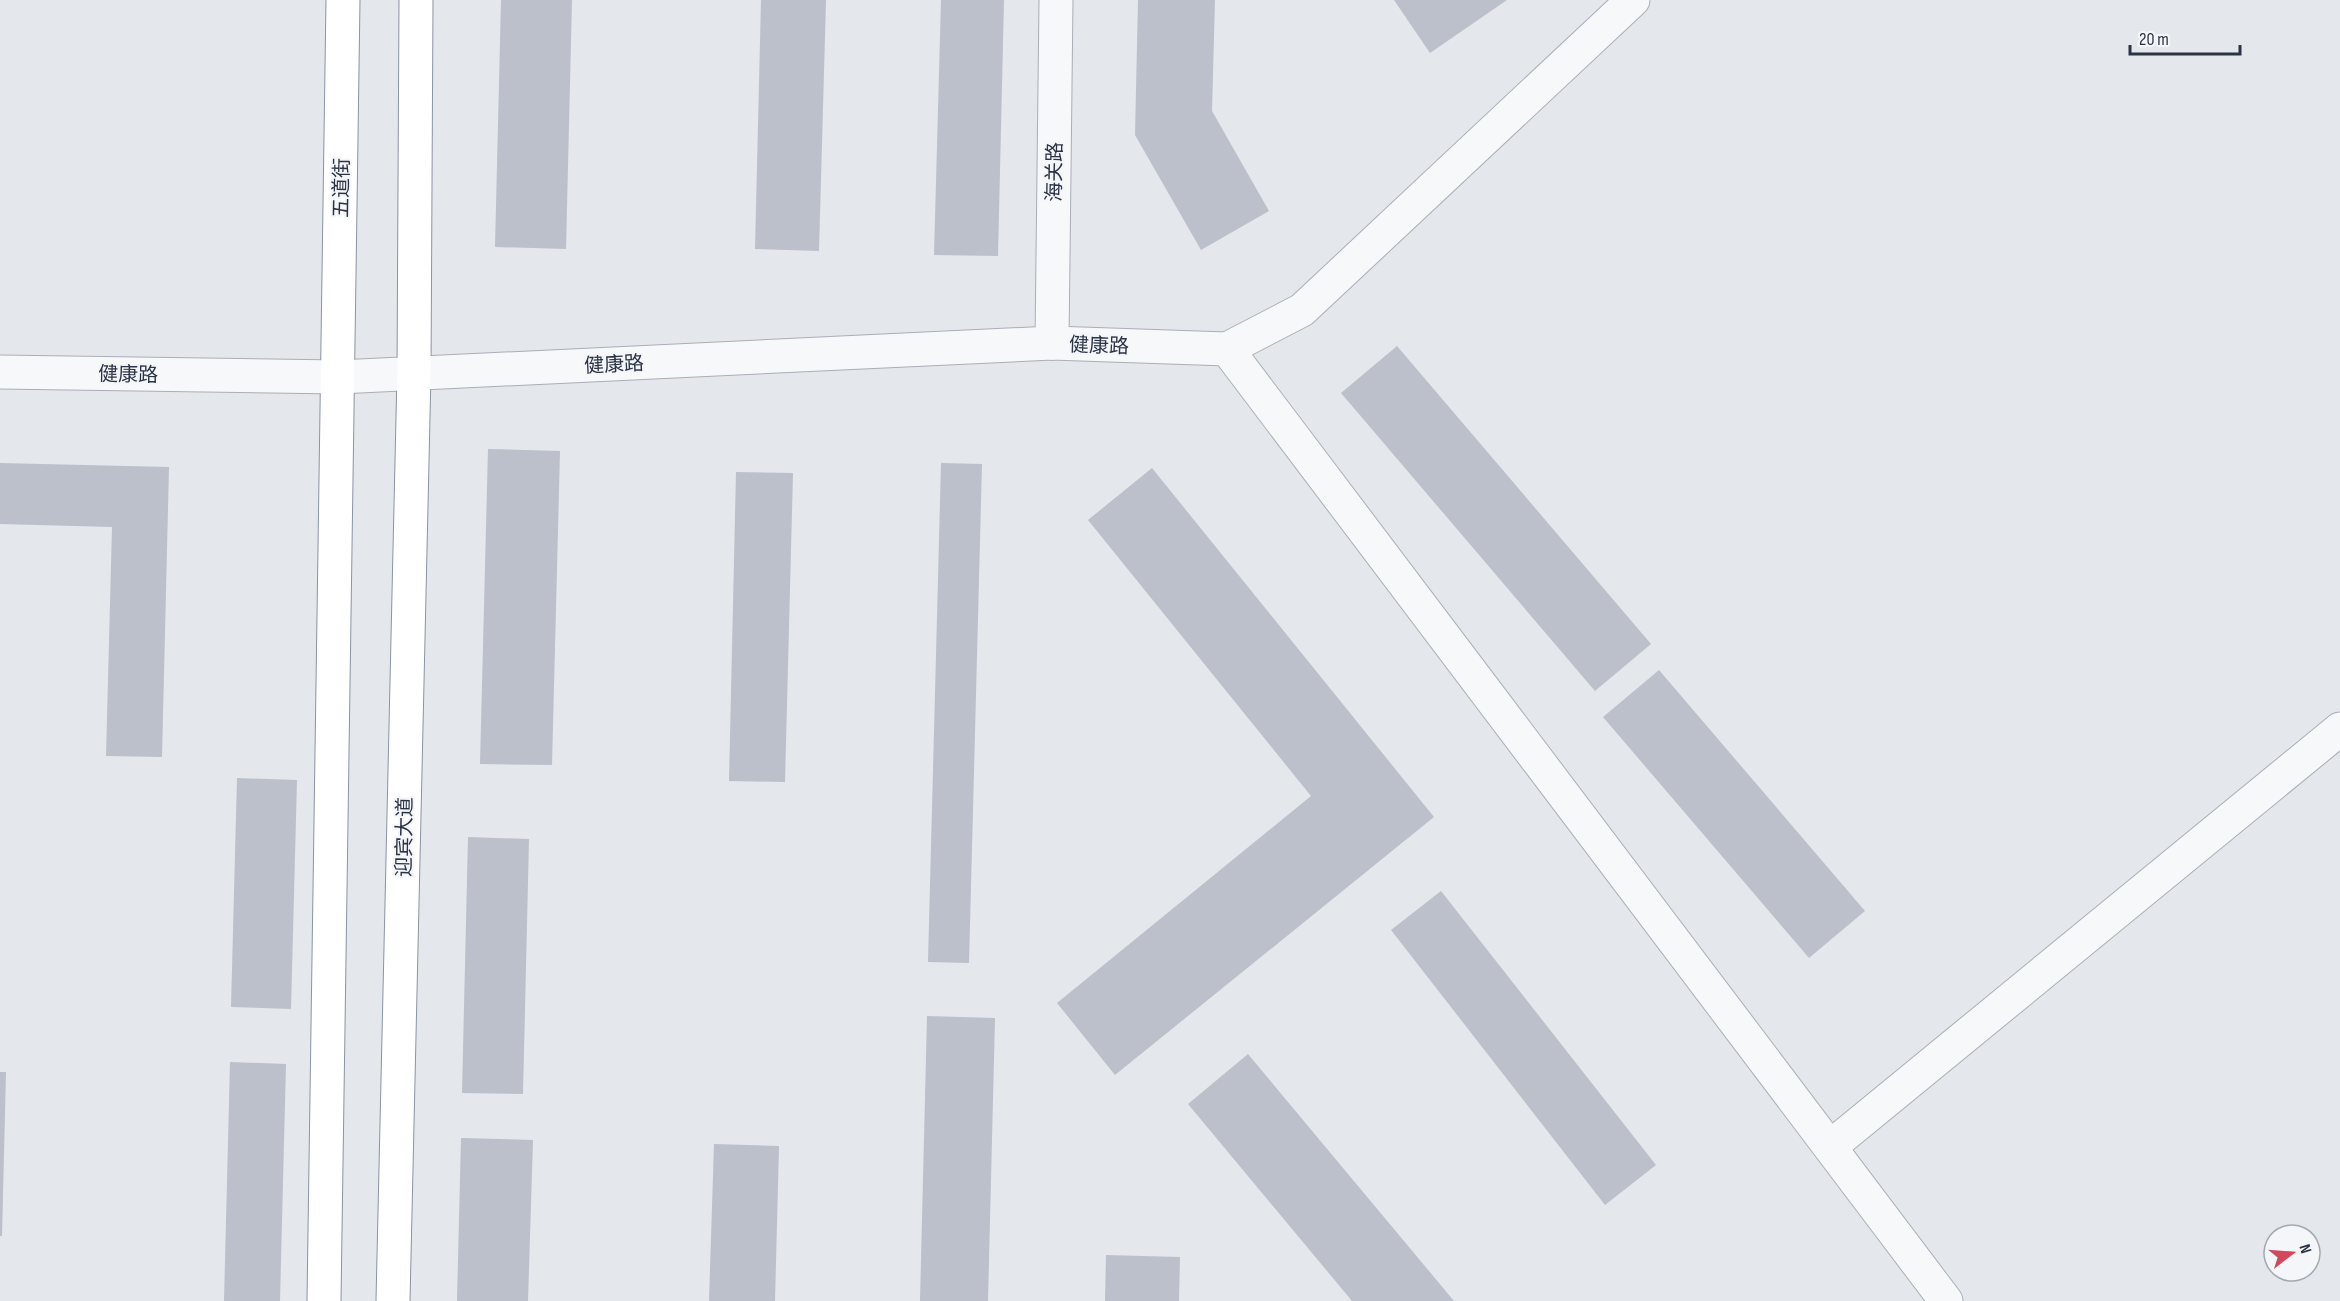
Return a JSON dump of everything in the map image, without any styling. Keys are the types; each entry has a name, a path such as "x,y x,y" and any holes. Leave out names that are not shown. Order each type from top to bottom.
{"highway":[{"name":"五道街","path":"339,377 343,0"},
{"path":"414,373 416,0"},
{"name":"迎宾大道","path":"393,1301 414,373"},
{"path":"324,1301 339,377"}],"street":[{"name":"海关路","path":"1052,343 1056,0"},
{"path":"1634,0 1302,310 1227,349 1946,1301"},
{"name":"健康路","path":"0,372 339,377 1052,343 1227,349"},
{"path":"1830,1147 2340,729"}],"building":[{"path":"501,0 572,0 566,249 495,247"},
{"path":"761,0 826,0 819,251 755,249"},
{"path":"941,0 1004,0 998,256 934,255"},
{"path":"1138,0 1215,0 1212,111 1269,211 1201,250 1135,135"},
{"path":"1394,0 1507,0 1430,53"},
{"path":"1397,346 1651,644 1595,691 1341,393"},
{"path":"488,449 560,451 552,765 480,764"},
{"path":"0,463 169,467 162,757 106,756 112,527 0,524"},
{"path":"941,463 982,464 969,963 928,962"},
{"path":"1152,468 1434,817 1115,1075 1057,1003 1311,796 1088,520"},
{"path":"736,472 793,473 785,782 729,781"},
{"path":"1659,670 1865,911 1809,958 1603,717"},
{"path":"237,778 297,780 291,1009 231,1007"},
{"path":"468,837 529,839 523,1094 462,1093"},
{"path":"1441,891 1656,1165 1605,1205 1391,930"},
{"path":"927,1016 995,1018 988,1301 920,1301"},
{"path":"1248,1054 1454,1301 1352,1301 1188,1104"},
{"path":"230,1062 286,1064 280,1301 224,1301"},
{"path":"0,1072 6,1072 2,1236 0,1236"},
{"path":"461,1138 533,1140 528,1301 457,1301"},
{"path":"714,1144 779,1146 775,1301 709,1301"},
{"path":"1106,1255 1180,1257 1179,1301 1105,1301"}]}
